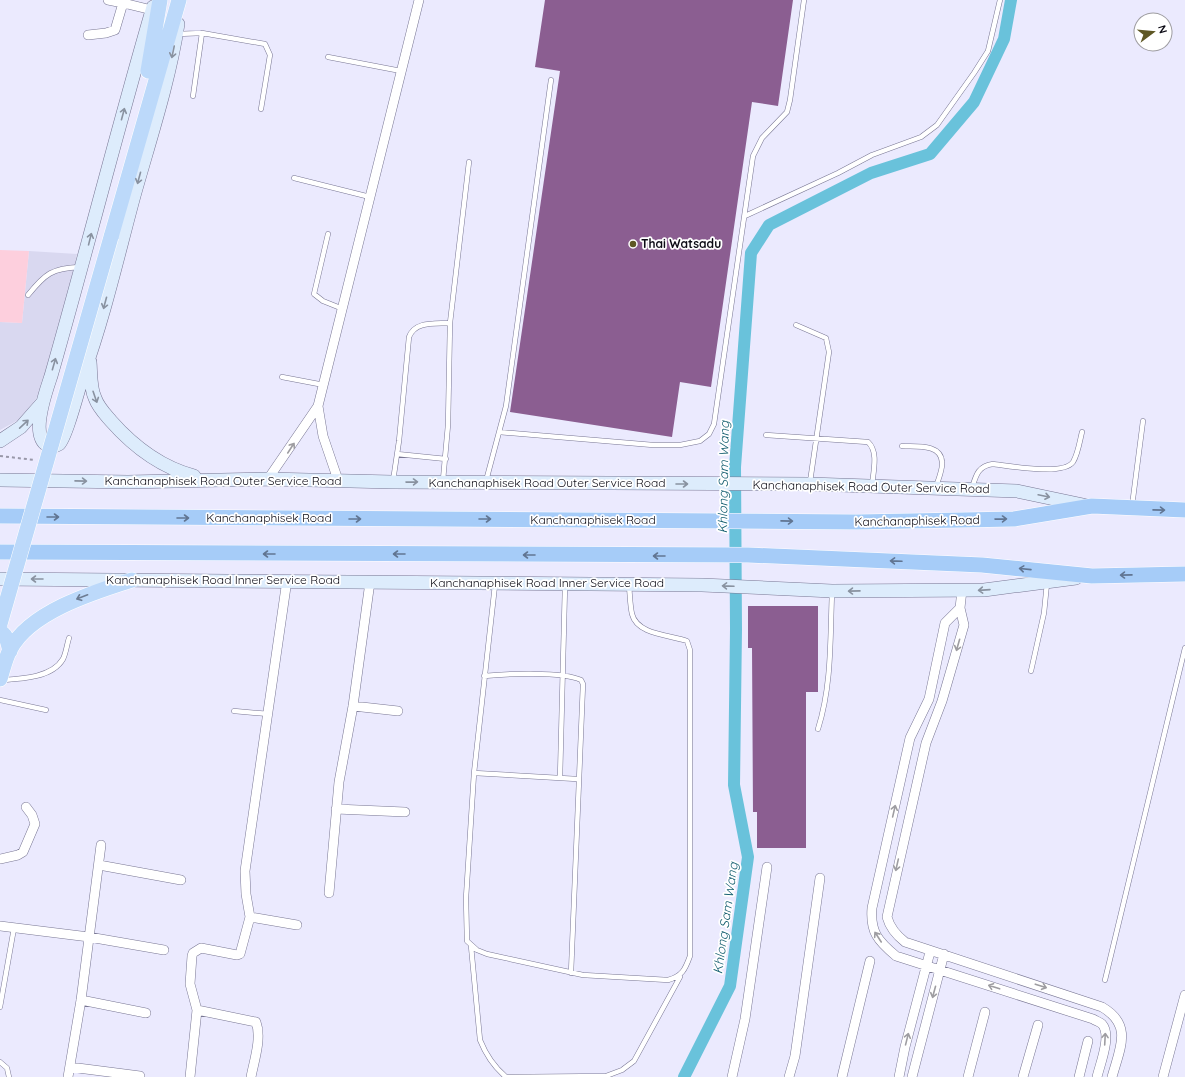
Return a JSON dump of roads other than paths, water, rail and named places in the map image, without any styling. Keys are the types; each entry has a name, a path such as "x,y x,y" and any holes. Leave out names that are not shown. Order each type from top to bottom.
{"highway":[{"name":"Kanchanaphisek Road","path":"0,516 857,522 1014,519 1092,506 1131,509 1185,510"},
{"path":"0,552 748,556 982,565 1092,576 1185,574"}],"main road":[{"path":"0,594 178,0"},
{"path":"156,3 43,402 39,429 40,438 46,444 52,446 59,444 64,437 73,404 89,358 161,99 182,0"},
{"path":"0,624 108,236 144,85 156,3"},
{"path":"89,358 94,398 102,410 125,437 156,461 177,471 205,480"},
{"path":"0,441 21,427 43,402"},
{"name":"Kanchanaphisek Road Outer Service Road","path":"0,480 128,482 268,479 486,483 810,484 972,488 1017,491 1092,506"},
{"name":"Kanchanaphisek Road Inner Service Road","path":"0,579 287,580 495,584 702,585 832,591 984,590 1092,576"},
{"path":"0,680 10,651 18,638 44,617 78,598 132,580"},
{"path":"0,632 3,633 7,640 10,651"}],"street":[{"path":"108,0 123,3 156,3"},
{"path":"268,479 318,406 419,0"},
{"path":"88,35 106,33 115,30 123,3"},
{"path":"318,406 323,436 338,480"},
{"path":"190,1077 197,1010 190,984 194,953 201,948 238,955 242,950 250,917 246,894 245,871 269,714 287,580"},
{"path":"329,893 338,782 353,706 370,582"},
{"path":"962,590 960,608 964,625 942,701 926,743 887,917 893,930 906,942 930,952 944,954 1102,1007 1114,1014 1121,1025 1121,1044 1112,1077"},
{"path":"960,608 946,623 929,699 910,738 872,908 871,922 875,934 884,946 896,956 1093,1019 1102,1024 1106,1031 1106,1041 1097,1077"},
{"path":"938,657 954,660"},
{"path":"353,706 398,711"},
{"path":"906,758 922,762"},
{"path":"0,859 24,852 35,824 32,815 26,807"},
{"path":"336,809 405,812"},
{"path":"68,1077 81,1000 101,845"},
{"path":"99,865 181,880"},
{"path":"732,1077 745,1019 767,867"},
{"path":"789,1077 795,1056 820,878"},
{"path":"250,917 297,925"},
{"path":"0,926 89,937 164,950"},
{"path":"899,1077 930,952"},
{"path":"912,1077 944,954"},
{"path":"842,1077 870,961"},
{"path":"1163,1077 1185,995"},
{"path":"81,1000 146,1013"},
{"path":"197,1010 256,1022 258,1028 257,1040 251,1077"},
{"path":"968,1077 985,1012"},
{"path":"1023,1077 1038,1024"},
{"path":"1079,1077 1088,1042"},
{"path":"70,1067 140,1076"}],"lane":[{"path":"499,432 652,445 680,445 700,441 710,434 714,424 753,156 762,138 787,112 804,0"},
{"path":"745,216 838,173 872,155 921,137 937,125 988,51 1000,0"},
{"path":"176,34 202,33 265,44 270,55 261,109"},
{"path":"193,96 202,33"},
{"path":"328,57 401,71"},
{"path":"486,483 506,406 551,80"},
{"path":"442,481 446,459 448,425 450,323 469,162"},
{"path":"294,178 370,197"},
{"path":"328,234 314,294 323,301 343,309"},
{"path":"28,295 42,277 51,272 60,268 82,267"},
{"path":"392,482 397,454 409,337 412,330 418,326 450,323"},
{"path":"796,325 826,338 830,352 810,484"},
{"path":"282,377 324,385"},
{"path":"1131,509 1143,421"},
{"path":"972,488 977,474 985,465 994,464 1052,469 1069,466 1074,461 1082,432"},
{"path":"766,435 868,442 873,446 874,454 872,486"},
{"path":"902,446 934,448 939,452 943,462 936,487"},
{"path":"397,454 446,459"},
{"path":"1031,671 1044,613 1047,582"},
{"path":"495,584 474,773 466,898 468,941 471,946 480,1040 494,1067 506,1077 606,1076 622,1070 634,1061 680,977 686,969 690,956 690,650 687,641 644,629 636,623 632,615 629,584"},
{"path":"560,778 565,584"},
{"path":"818,729 825,707 829,679 832,591"},
{"path":"0,680 20,679 46,672 63,659 69,638"},
{"path":"1105,980 1185,648"},
{"path":"484,676 517,674 563,676 576,678 581,680 583,684 577,779 571,973"},
{"path":"0,700 46,710"},
{"path":"234,710 269,714"},
{"path":"474,773 577,779"},
{"path":"0,1006 14,928"},
{"path":"471,946 487,954 583,975 668,980 680,977"},
{"path":"0,1062 7,1068 9,1077"}],"waterway":[{"name":"Khlong Sam Wang","path":"684,1077 730,986 748,857 734,785 736,629 735,467 751,253 769,225 871,173 930,154 974,102 1004,39 1011,0"}],"place":[{"name":"Thai Watsadu","path":"633,244"}]}
